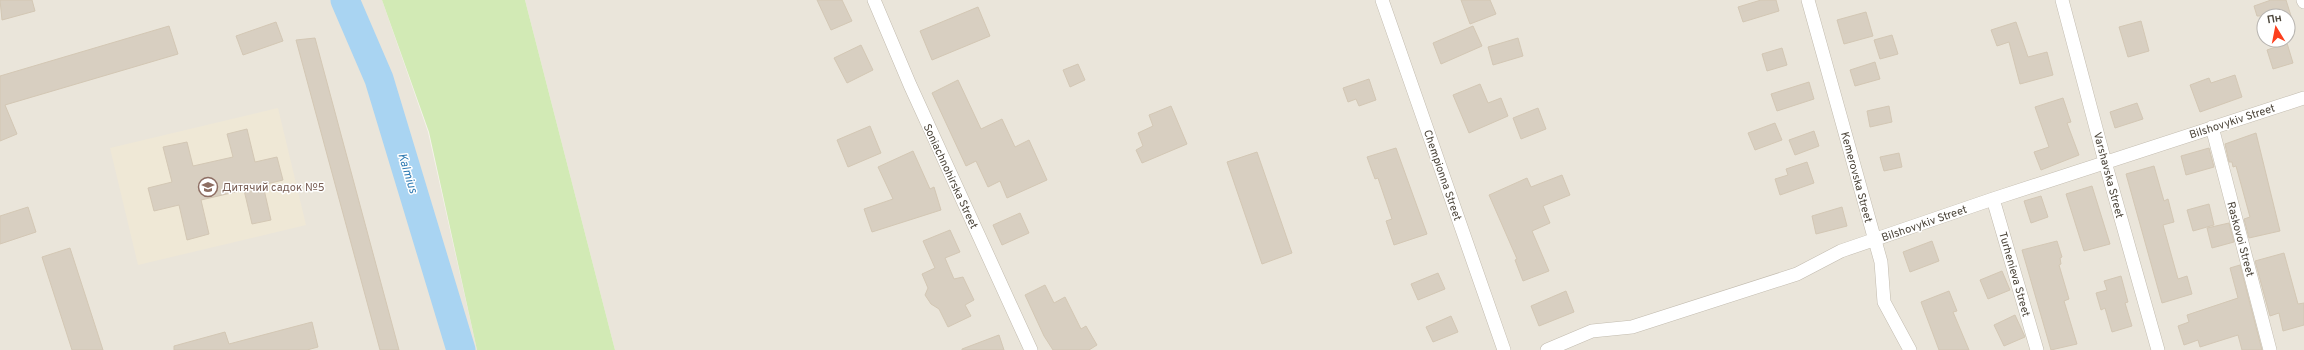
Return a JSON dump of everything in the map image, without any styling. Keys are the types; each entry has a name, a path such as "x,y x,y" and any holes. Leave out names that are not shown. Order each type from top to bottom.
{"street":[{"name":"Soniachnohirska Street","path":"874,0 910,85 1031,350"},
{"name":"Chempionna Street","path":"1382,0 1504,350"},
{"name":"Kemerovska Street","path":"1808,0 1881,262 1884,302 1910,350"},
{"name":"Varshavska Street","path":"2062,0 2105,162 2158,350"},
{"name":"Bilshovykiv Street","path":"1547,350 1592,331 1632,327 1797,274 1841,251 1993,199 2304,98"},
{"name":"Raskovoi Street","path":"2212,127 2270,350"},
{"name":"Turhenieva Street","path":"1993,199 2037,350"}],"shaded area":[{"path":"0,0 382,0 428,132 477,350 0,350"},
{"path":"525,0 2304,0 2304,350 615,350"},
{"name":"Дитячий садок №5","path":"278,108 306,225 138,265 110,148"}],"green space":[{"path":"382,0 525,0 615,350 477,350 429,132"}],"building":[{"path":"0,0 32,0 35,11 2,20"},
{"path":"817,0 842,0 852,21 831,30"},
{"path":"1461,0 1490,0 1496,14 1470,24"},
{"path":"1761,0 1776,0 1779,11 1743,22 1738,7"},
{"path":"2271,0 2286,0 2288,8 2256,8 2256,13 2254,6"},
{"path":"978,7 990,36 932,60 920,31"},
{"path":"1866,12 1873,36 1844,44 1837,20"},
{"path":"2141,21 2149,51 2128,57 2119,27"},
{"path":"276,22 283,41 243,55 236,36"},
{"path":"2016,22 2028,57 2047,52 2053,75 2020,84 2009,42 1997,46 1991,30"},
{"path":"169,26 178,54 5,105 17,134 0,141 0,76"},
{"path":"1473,26 1482,46 1441,64 1433,43"},
{"path":"1892,35 1898,54 1880,59 1874,40"},
{"path":"315,38 399,350 380,350 296,40"},
{"path":"1518,38 1523,56 1493,65 1488,47"},
{"path":"861,45 873,70 847,83 834,58"},
{"path":"1782,48 1787,65 1767,71 1762,54"},
{"path":"2273,48 2288,48 2293,63 2273,69 2267,50"},
{"path":"1875,62 1880,79 1855,86 1850,70"},
{"path":"1078,64 1085,80 1070,87 1063,70"},
{"path":"2235,75 2242,97 2200,112 2190,85 2209,78 2211,83"},
{"path":"1369,79 1376,100 1359,106 1356,99 1348,102 1343,88"},
{"path":"958,80 981,129 1002,119 1015,147 1029,140 1047,180 1007,198 1000,181 988,187 976,161 966,166 932,93"},
{"path":"1809,82 1814,99 1777,111 1771,94"},
{"path":"1480,84 1488,103 1501,98 1508,116 1469,133 1453,95"},
{"path":"2063,98 2071,122 2067,123 2079,155 2041,170 2034,152 2049,147 2035,107"},
{"path":"2137,103 2143,119 2115,128 2110,112"},
{"path":"1171,106 1187,144 1142,163 1136,150 1143,146 1138,133 1153,126 1149,115"},
{"path":"1889,106 1892,122 1870,127 1867,111"},
{"path":"1538,108 1546,129 1521,139 1513,118"},
{"path":"1775,123 1782,140 1755,150 1748,133"},
{"path":"870,126 881,153 848,167 837,140"},
{"path":"247,129 255,162 277,157 283,180 263,185 271,220 252,224 244,190 201,200 209,234 187,240 179,205 154,211 148,188 172,182 163,147 187,142 193,166 233,157 227,134"},
{"path":"1814,131 1819,146 1795,155 1789,140"},
{"path":"2256,133 2280,231 2249,238 2244,219 2250,217 2236,166 2233,167 2232,162 2229,162 2225,144"},
{"path":"1396,148 1427,234 1394,245 1386,221 1392,219 1378,178 1375,179 1367,157"},
{"path":"2209,148 2214,167 2186,175 2181,156"},
{"path":"913,151 930,189 934,187 941,210 872,232 864,209 893,199 878,167"},
{"path":"1257,152 1292,253 1262,264 1227,162"},
{"path":"1899,153 1902,167 1884,171 1880,157"},
{"path":"1807,162 1814,183 1780,195 1775,179 1788,175 1786,169"},
{"path":"2154,166 2164,201 2168,199 2174,222 2163,225 2178,279 2187,276 2192,294 2162,303 2126,174"},
{"path":"1562,175 1570,195 1543,206 1550,223 1532,231 1549,271 1523,281 1515,260 1517,259 1489,195 1527,178 1531,187"},
{"path":"2092,186 2110,244 2084,251 2066,194"},
{"path":"2041,196 2048,217 2031,223 2024,201"},
{"path":"2209,204 2214,225 2193,231 2187,210"},
{"path":"28,207 36,232 0,244 0,216"},
{"path":"1842,207 1847,226 1816,234 1812,216"},
{"path":"1020,213 1029,233 1002,245 993,225"},
{"path":"2229,223 2234,242 2212,248 2207,228"},
{"path":"950,230 960,252 945,258 954,279 963,277 974,300 965,305 971,316 948,327 939,309 931,304 925,295 928,288 922,274 935,268 923,241"},
{"path":"1932,241 1939,261 1910,272 1903,252"},
{"path":"2057,241 2062,257 2060,258 2061,264 2059,265 2069,299 2064,301 2077,344 2051,350 2022,250"},
{"path":"70,248 103,350 72,350 42,257"},
{"path":"2284,253 2298,304 2304,303 2304,325 2283,331 2279,313 2270,316 2255,261"},
{"path":"2240,265 2262,350 2242,350 2238,335 2200,347 2198,340 2184,345 2178,326 2189,322 2187,315 2238,298 2230,268"},
{"path":"2002,271 2010,290 1988,299 1980,280"},
{"path":"1438,273 1445,289 1418,300 1411,284"},
{"path":"2121,276 2128,302 2125,303 2132,326 2112,332 2105,308 2101,310 2096,293 2107,290 2104,281"},
{"path":"1045,285 1054,303 1065,297 1081,329 1086,326 1097,345 1089,350 1053,350 1044,336 1025,295"},
{"path":"1566,291 1574,312 1539,326 1531,306"},
{"path":"1949,291 1957,311 1953,312 1969,350 1939,350 1921,302"},
{"path":"2015,315 2025,337 2004,346 1994,325"},
{"path":"1451,316 1458,332 1433,342 1426,327"},
{"path":"312,322 318,347 307,350 174,350 174,346 225,332 229,344"},
{"path":"999,335 1004,350 962,350 962,349"}],"waterway":[{"name":"Kalmius","path":"345,0 379,79 461,350"}],"place":[{"name":"Дитячий садок №5","path":"208,187"}]}
